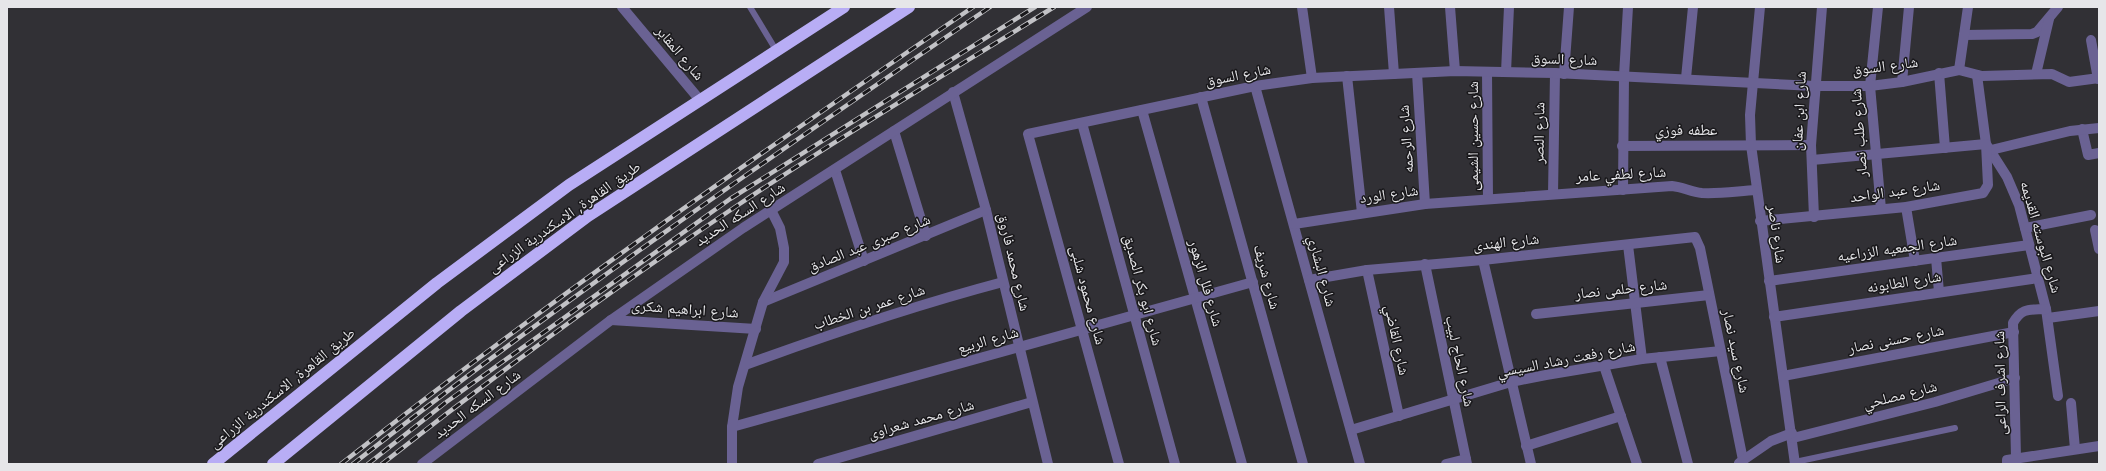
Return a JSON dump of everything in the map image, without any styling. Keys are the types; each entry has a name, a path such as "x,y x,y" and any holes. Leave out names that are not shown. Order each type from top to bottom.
{"highway":[{"name":"طريق القاهرة, الاسكندرية الزراعى","path":"213,464 437,283 568,185 699,99 844,7"},
{"name":"طريق القاهرة, الاسكندرية الزراعى","path":"274,464 461,311 588,216 909,7"}],"street":[{"name":"شارع المقابر","path":"622,7 699,99"},
{"name":"شارع السكه الحديد","path":"422,464 611,320 771,210 1087,7"},
{"path":"1302,7 1312,78"},
{"path":"1389,7 1394,74"},
{"path":"1450,7 1455,72"},
{"path":"1506,72 1509,7"},
{"name":"شارع النصر","path":"1553,194 1560,74 1569,7"},
{"path":"1623,190 1622,146 1628,7"},
{"path":"1686,78 1693,7"},
{"name":"شارع ناصر","path":"1760,7 1750,115 1751,145 1760,221 1795,463"},
{"name":"شارع ابن عفان","path":"1814,217 1811,145 1822,7"},
{"name":"شارع طلب نصار","path":"1878,7 1870,86 1881,209"},
{"path":"1902,82 1909,7"},
{"path":"1959,70 1968,7"},
{"path":"1964,35 2017,36 2032,34 2037,32 2053,9"},
{"path":"2036,74 2053,9"},
{"path":"2091,40 2098,78"},
{"name":"شارع السوق","path":"1028,134 1255,86 1312,78 1348,76 1455,72 1506,72 1686,78 1815,86 1870,86 1902,82 1959,70 1977,75 2052,74 2069,82 2098,78"},
{"name":"شارع حسين الشيمى","path":"1487,72 1488,199"},
{"name":"شارع الرحمه","path":"1417,73 1425,204"},
{"path":"1939,74 1945,148"},
{"name":"شارع البوسته القديمه","path":"1977,75 1989,147 2010,184 2030,245 2047,313 2058,396"},
{"path":"1348,76 1362,213"},
{"name":"شارع البشاري","path":"1255,86 1360,464"},
{"name":"شارع محمد فاروق","path":"953,92 986,210 1047,464"},
{"name":"شارع شريف","path":"1201,97 1303,464"},
{"name":"شارع فلل الزهور","path":"1142,110 1242,464"},
{"name":"شارع ابو بكر الصديق","path":"1082,123 1175,464"},
{"path":"1812,160 1945,148 1989,147 2082,129 2099,128"},
{"path":"2082,129 2088,155 2099,153"},
{"path":"894,131 926,236"},
{"name":"شارع محمود شلبى","path":"1028,134 1119,464"},
{"name":"عطفه فوزي","path":"1622,146 1811,145"},
{"name":"شارع عبد الواحد","path":"1760,221 1906,207 1985,192 1988,185 1989,147"},
{"path":"835,170 864,261"},
{"name":"شارع لطفي عامر","path":"1488,199 1672,186 1683,186 1693,192 1704,193 1756,190"},
{"name":"شارع الورد","path":"1294,224 1425,204 1488,199"},
{"path":"1906,207 1915,261"},
{"path":"732,464 732,427 738,387 763,302 784,262 784,248 780,228 771,210"},
{"name":"شارع صبرى عبد الصادق","path":"763,302 986,210"},
{"path":"2025,228 2091,215"},
{"path":"2095,230 2099,249"},
{"name":"شارع الهندى","path":"1309,280 1367,270 1483,260 1695,237 1700,248"},
{"path":"1628,245 1642,359"},
{"name":"شارع الجمعيه الزراعيه","path":"1769,282 2030,245"},
{"name":"شارع سيد نصار","path":"1700,248 1721,350 1740,462"},
{"path":"1936,258 1939,292"},
{"path":"1483,260 1531,464"},
{"name":"شارع الحاج لبيب","path":"1426,264 1466,461"},
{"name":"شارع القاضي","path":"1367,270 1398,416"},
{"name":"شارع الطابونه","path":"1774,317 2038,278"},
{"name":"شارع عمر بن الخطاب","path":"745,365 800,345 943,299 1003,282"},
{"name":"شارع الربيع","path":"732,427 1253,282"},
{"name":"شارع حلمى نصار","path":"1536,314 1709,295"},
{"name":"شارع اشرف الراعى","path":"2010,461 2015,378 2013,323 2018,314 2024,311 2047,313"},
{"path":"2047,313 2099,311"},
{"name":"شارع ابراهيم شكرى","path":"611,320 756,329"},
{"name":"شارع حسنى نصار","path":"1783,376 2014,332"},
{"name":"شارع رفعت رشاد السيسي","path":"1351,430 1511,382 1642,359 1721,350"},
{"path":"1660,357 1688,464"},
{"path":"1604,366 1637,464"},
{"name":"شارع مصلحي","path":"1740,462 1771,441 1936,402 2015,378"},
{"name":"شارع محمد شعراوى","path":"818,464 1032,402"},
{"path":"2071,403 2075,449"},
{"path":"1526,446 1621,416"},
{"path":"2010,461 2099,446"},
{"path":"1446,464 1466,461"}],"lane":[{"path":"750,7 776,50"},
{"path":"1795,463 1956,428"}],"railway":[{"path":"341,464 574,287 653,230 973,7"},
{"path":"353,464 588,287 748,173 990,7"},
{"path":"368,464 445,403 730,199 1035,7"},
{"path":"382,464 468,397 556,332 690,238 774,181 1054,7"}]}
